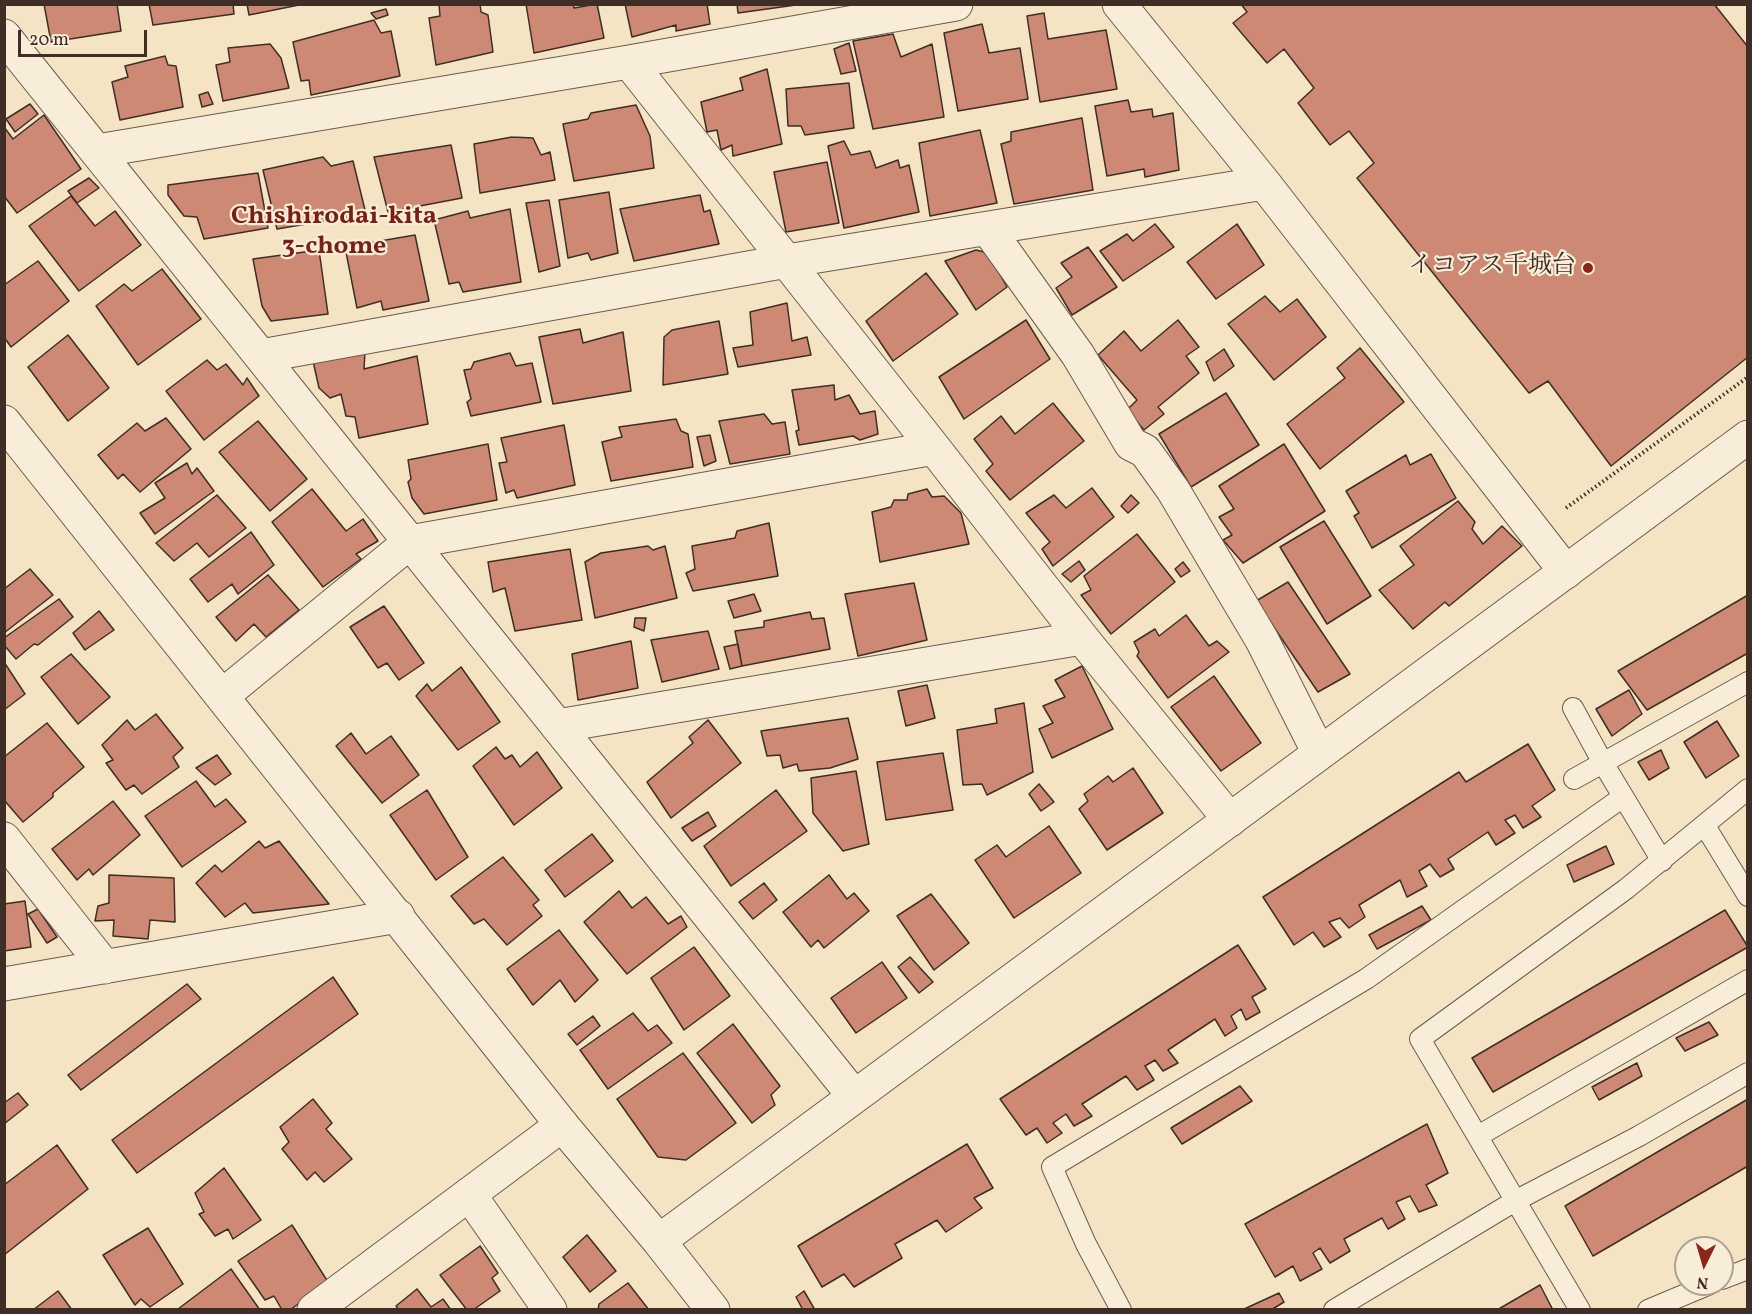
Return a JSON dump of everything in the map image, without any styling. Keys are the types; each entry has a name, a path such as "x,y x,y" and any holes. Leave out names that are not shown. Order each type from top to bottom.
{"street":[{"path":"97,151 629,62 956,4"},
{"path":"1119,4 1264,183 1566,572"},
{"path":"4,36 854,1096"},
{"path":"629,62 1082,638 1230,820"},
{"path":"261,356 787,261 1264,183"},
{"path":"988,229 1078,355 1131,444 1145,451 1173,490 1262,640 1319,753"},
{"path":"4,422 562,1125 713,1310"},
{"path":"659,1241 1748,437"},
{"path":"222,696 410,542 934,448"},
{"path":"557,726 1082,638"},
{"path":"4,838 105,967"},
{"path":"4,984 398,916"},
{"path":"314,1310 562,1125"},
{"path":"469,1194 550,1310"}],"lane":[{"path":"1574,779 1748,682"},
{"path":"1574,708 1603,763 1662,861"},
{"path":"1580,1310 1420,1039 1538,955 1662,861 1748,789"},
{"path":"1121,1310 1086,1244 1052,1167 1366,979 1623,797"},
{"path":"1705,826 1748,896"},
{"path":"1478,1136 1748,980"},
{"path":"1334,1310 1515,1202 1639,1136 1748,1073"},
{"path":"1648,1310 1681,1296"}],"path":[{"path":"1535,531 1748,377"}],"building":[{"path":"44,4 117,4 121,31 51,42"},
{"path":"149,4 233,4 234,14 153,25"},
{"path":"247,4 304,4 249,15"},
{"path":"439,4 480,4 481,12 488,15 493,52 436,65 429,18 440,16"},
{"path":"526,4 573,4 574,8 597,4 604,38 534,53"},
{"path":"625,4 707,4 710,24 676,31 676,25 632,37"},
{"path":"737,4 803,4 738,13"},
{"name":"イコアス千城台","path":"1241,4 1714,4 1748,47 1748,357 1611,466 1548,381 1529,393 1357,178 1374,163 1349,131 1330,145 1298,103 1314,88 1284,49 1267,63 1233,23 1247,12"},
{"path":"386,9 388,15 376,19 371,13"},
{"path":"1044,13 1048,39 1106,30 1117,89 1040,102 1027,16"},
{"path":"374,20 381,33 391,31 400,76 311,95 309,80 301,81 293,42"},
{"path":"982,24 989,53 1020,48 1028,99 958,111 944,33"},
{"path":"893,34 901,57 932,44 944,117 873,129 853,41"},
{"path":"849,43 856,71 841,74 834,49"},
{"path":"270,44 281,58 289,88 223,101 216,65 230,62 228,48"},
{"path":"165,56 168,65 176,66 183,107 120,120 112,82 128,77 125,66"},
{"path":"767,69 782,144 733,156 732,145 721,150 717,130 707,132 701,102 743,90 740,78"},
{"path":"849,83 854,128 805,135 801,126 788,126 786,89"},
{"path":"208,92 213,104 202,107 199,95"},
{"path":"1128,100 1131,112 1152,109 1153,117 1173,113 1179,170 1145,177 1144,169 1107,176 1095,106"},
{"path":"30,104 38,114 15,132 6,119"},
{"path":"636,105 650,136 654,168 574,181 563,124 588,119 591,113"},
{"path":"44,115 81,169 17,213 4,196 4,127 13,139"},
{"path":"1082,118 1093,190 1014,204 1001,144 1011,141 1011,132"},
{"path":"980,130 997,203 930,216 919,143"},
{"path":"512,137 533,138 541,155 550,152 555,180 480,193 474,144"},
{"path":"844,141 851,155 870,151 876,168 898,160 900,168 909,165 919,212 844,228 828,146"},
{"path":"451,145 462,198 388,212 374,157"},
{"path":"323,157 331,166 353,161 366,214 277,229 263,170"},
{"path":"827,162 839,223 786,232 774,172"},
{"path":"258,173 268,228 204,239 197,217 184,216 168,195 168,185"},
{"path":"89,178 99,188 77,203 68,191"},
{"path":"609,192 618,253 591,260 588,253 568,258 559,200"},
{"path":"700,195 704,212 710,210 719,244 634,261 620,209"},
{"path":"71,196 95,226 115,211 141,245 79,291 29,226"},
{"path":"549,200 560,266 539,272 526,203"},
{"path":"510,209 521,282 463,292 459,282 449,284 434,220 468,211 470,218"},
{"path":"1155,224 1174,247 1123,281 1100,251 1127,234 1133,241"},
{"path":"1237,224 1264,265 1216,299 1187,262"},
{"path":"415,235 429,301 383,310 381,301 357,308 345,247"},
{"path":"1088,247 1117,287 1072,315 1056,288 1072,277 1061,263"},
{"path":"319,250 328,314 271,321 262,306 253,259"},
{"path":"976,250 988,253 1007,287 976,310 945,261"},
{"path":"38,261 69,301 11,347 4,337 4,285"},
{"path":"162,269 201,319 138,365 96,306 124,284 132,291"},
{"path":"926,273 958,314 893,361 866,321"},
{"path":"1265,296 1280,312 1297,299 1326,337 1274,380 1228,324"},
{"path":"787,303 792,341 807,337 811,355 738,367 733,348 753,345 750,312"},
{"path":"1026,320 1050,359 964,419 939,377"},
{"path":"1178,320 1199,347 1186,356 1199,373 1158,407 1164,414 1144,430 1127,410 1137,400 1098,355 1124,331 1141,351"},
{"path":"719,321 728,374 663,385 664,337 672,330"},
{"path":"580,329 583,343 623,332 631,391 553,404 539,337"},
{"path":"68,335 109,388 68,421 28,367"},
{"path":"1360,348 1404,402 1320,469 1287,424 1345,378 1337,368"},
{"path":"1224,349 1234,366 1214,381 1206,362"},
{"path":"365,351 364,369 417,356 428,424 359,438 355,417 346,416 341,394 330,398 319,388 313,361"},
{"path":"510,353 516,366 532,363 541,402 471,416 467,402 471,399 464,370 471,369 474,362"},
{"path":"207,360 217,370 226,364 243,385 247,378 259,396 204,440 166,391"},
{"path":"834,385 835,400 849,395 860,414 875,411 878,434 860,440 853,436 799,445 796,431 799,430 792,390"},
{"path":"1226,393 1259,445 1191,487 1159,434"},
{"path":"1053,403 1084,441 1010,500 986,471 993,464 974,439 1001,416 1015,434"},
{"path":"764,414 772,424 785,422 790,454 730,464 719,421"},
{"path":"166,418 191,449 140,492 123,474 118,479 98,455 137,423 145,431"},
{"path":"676,419 681,431 688,434 693,467 611,481 602,442 622,437 619,427"},
{"path":"258,421 307,479 270,511 219,452"},
{"path":"564,425 575,485 517,498 514,490 506,493 499,463 507,462 501,438"},
{"path":"710,435 716,461 704,466 697,437"},
{"path":"488,444 497,500 424,514 412,498 408,482 411,479 408,460"},
{"path":"1284,444 1325,511 1243,563 1223,540 1232,535 1219,517 1234,509 1219,486"},
{"path":"1431,454 1456,498 1372,548 1354,516 1359,513 1346,491 1406,455 1410,465"},
{"path":"187,463 192,474 197,468 214,491 155,534 140,513 165,498 155,483"},
{"path":"1092,488 1114,517 1053,566 1042,549 1050,542 1026,513 1054,495 1066,508"},
{"path":"312,489 346,531 363,519 378,541 356,554 361,559 323,587 272,522"},
{"path":"927,489 932,497 944,496 961,513 969,544 880,562 872,512 891,507 894,500 907,500 908,494"},
{"path":"217,495 246,528 209,557 197,543 174,561 156,543"},
{"path":"1131,495 1139,503 1128,513 1121,506"},
{"path":"1458,501 1475,522 1472,529 1483,544 1502,526 1522,546 1449,606 1445,602 1413,629 1379,590 1414,565 1400,546"},
{"path":"1324,521 1371,596 1327,624 1280,547"},
{"path":"769,523 778,576 693,591 686,573 695,569 692,546 735,538 737,531"},
{"path":"251,532 274,565 238,594 232,584 208,602 190,579"},
{"path":"1137,534 1175,582 1111,634 1081,595 1091,590 1084,576"},
{"path":"648,546 653,550 665,546 677,598 595,618 585,562 601,553"},
{"path":"570,549 582,620 515,631 505,588 493,592 488,562"},
{"path":"1079,561 1085,570 1071,582 1062,574"},
{"path":"1183,562 1190,571 1181,577 1175,569"},
{"path":"30,569 53,595 4,633 4,589"},
{"path":"268,575 299,610 266,637 254,624 236,641 216,617"},
{"path":"1288,582 1350,674 1318,692 1256,601"},
{"path":"914,583 927,640 858,656 845,594"},
{"path":"754,594 761,611 734,618 728,601"},
{"path":"1748,595 1748,653 1647,710 1618,671"},
{"path":"59,599 73,617 16,659 4,645 4,638"},
{"path":"384,606 424,663 399,680 387,663 378,668 350,627"},
{"path":"99,611 114,630 85,650 73,633"},
{"path":"810,612 812,619 824,618 830,649 742,666 735,631 764,627 764,621"},
{"path":"1186,615 1209,646 1217,641 1229,652 1168,698 1137,656 1139,652 1134,642 1155,629 1159,636"},
{"path":"635,618 646,618 644,631 634,627"},
{"path":"708,631 719,669 662,682 651,640"},
{"path":"631,641 638,688 578,700 572,654"},
{"path":"738,644 742,666 730,669 724,647"},
{"path":"71,654 110,697 78,724 41,677"},
{"path":"4,662 25,694 4,710"},
{"path":"1082,666 1113,729 1052,758 1039,729 1053,723 1043,706 1065,697 1055,680"},
{"path":"461,667 500,722 458,750 416,696 427,684 432,691"},
{"path":"1214,676 1261,743 1221,771 1171,707"},
{"path":"927,685 935,718 906,726 898,691"},
{"path":"1629,690 1642,714 1612,736 1596,709"},
{"path":"1024,703 1033,772 987,795 982,784 963,785 957,730 997,723 995,709"},
{"path":"156,714 183,748 173,757 179,767 142,794 134,785 126,790 106,763 113,760 102,745 127,720 135,730"},
{"path":"848,718 858,759 830,768 799,771 797,764 783,768 780,755 767,756 761,731"},
{"path":"708,720 741,763 671,818 647,782 693,743 689,737"},
{"path":"1717,721 1739,756 1706,778 1684,742"},
{"path":"47,723 84,767 23,822 4,800 4,757"},
{"path":"351,733 366,754 391,736 419,775 382,803 336,746"},
{"path":"1528,744 1555,790 1532,806 1541,817 1523,828 1515,815 1505,820 1515,833 1496,845 1488,832 1448,859 1454,869 1440,877 1430,864 1419,871 1427,886 1407,897 1400,880 1359,905 1365,917 1349,928 1340,918 1329,922 1341,937 1324,947 1313,932 1294,945 1263,897 1459,772 1466,782"},
{"path":"496,747 505,759 512,755 520,767 537,752 562,788 514,825 473,766"},
{"path":"1661,750 1669,768 1649,780 1638,762"},
{"path":"943,753 953,810 886,820 877,762"},
{"path":"217,755 231,774 215,785 196,768"},
{"path":"1133,768 1163,813 1107,850 1079,809 1088,801 1084,794 1108,776 1113,782"},
{"path":"856,771 869,844 843,851 813,813 811,778"},
{"path":"196,781 215,807 226,799 246,822 182,867 145,816"},
{"path":"1039,784 1054,802 1041,811 1029,794"},
{"path":"427,790 468,857 436,880 390,815"},
{"path":"776,790 807,831 731,886 704,846"},
{"path":"113,801 140,835 93,875 89,869 77,880 52,849"},
{"path":"708,812 716,826 692,841 682,828"},
{"path":"1049,826 1081,873 1014,918 975,860 997,845 1006,857"},
{"path":"592,834 613,861 565,897 545,870"},
{"path":"259,841 265,848 279,841 329,904 253,913 245,903 225,917 196,883 215,865 222,872"},
{"path":"1606,846 1614,864 1574,882 1567,865"},
{"path":"503,857 539,900 533,905 542,916 507,945 484,919 474,924 451,896"},
{"path":"109,875 174,878 175,922 150,920 148,939 113,936 114,920 95,921 98,906 109,903"},
{"path":"829,875 847,899 854,893 869,911 824,948 818,940 811,947 783,912"},
{"path":"764,883 777,900 753,919 739,902"},
{"path":"619,891 632,908 646,897 668,924 681,916 687,927 627,974 584,922"},
{"path":"931,894 969,943 934,970 897,916"},
{"path":"25,901 31,947 4,951 4,904"},
{"path":"1422,906 1431,920 1377,949 1369,935"},
{"path":"38,909 57,937 47,943 28,914"},
{"path":"1725,910 1748,947 1493,1092 1472,1058"},
{"path":"559,930 598,980 575,1002 560,980 533,1005 507,969"},
{"path":"1238,945 1266,989 1252,997 1260,1012 1246,1020 1241,1009 1231,1016 1237,1028 1225,1036 1215,1019 1168,1050 1178,1063 1163,1071 1155,1060 1145,1066 1154,1080 1137,1090 1126,1076 1082,1104 1092,1116 1074,1126 1066,1114 1053,1123 1062,1133 1047,1143 1037,1128 1026,1135 1000,1099"},
{"path":"694,947 730,996 684,1030 651,978"},
{"path":"910,957 933,982 919,993 898,967"},
{"path":"882,962 907,998 856,1033 831,998"},
{"path":"333,977 358,1014 137,1173 112,1140"},
{"path":"187,984 201,999 81,1090 68,1075"},
{"path":"633,1013 648,1031 657,1025 672,1043 608,1089 580,1050"},
{"path":"593,1016 600,1026 577,1045 568,1034"},
{"path":"1709,1022 1718,1035 1685,1051 1676,1038"},
{"path":"733,1024 780,1086 771,1095 775,1105 752,1123 697,1053"},
{"path":"683,1053 736,1123 686,1160 658,1157 617,1099"},
{"path":"1637,1063 1642,1076 1599,1100 1592,1087"},
{"path":"1240,1086 1252,1101 1182,1144 1171,1128"},
{"path":"18,1093 28,1105 4,1124 4,1103"},
{"path":"313,1099 332,1123 326,1129 352,1159 324,1182 315,1172 307,1180 282,1149 289,1142 280,1127"},
{"path":"1748,1099 1748,1166 1593,1256 1565,1206"},
{"path":"1427,1124 1448,1173 1426,1185 1437,1205 1419,1212 1410,1196 1396,1202 1405,1219 1388,1229 1382,1218 1344,1239 1350,1251 1330,1263 1320,1248 1313,1253 1322,1269 1300,1281 1293,1266 1275,1277 1245,1224"},
{"path":"967,1144 993,1188 974,1198 982,1208 946,1232 937,1220 895,1244 902,1258 854,1287 844,1274 822,1287 798,1246"},
{"path":"57,1145 88,1189 4,1255 4,1185"},
{"path":"224,1168 261,1220 233,1239 228,1229 215,1236 199,1214 204,1212 195,1193"},
{"path":"292,1225 328,1282 290,1310 282,1310 274,1296 265,1300 238,1261"},
{"path":"148,1228 183,1284 150,1307 141,1299 135,1305 103,1255"},
{"path":"587,1235 616,1271 590,1292 563,1257"},
{"path":"480,1246 498,1273 492,1278 500,1291 473,1310 467,1310 440,1275"},
{"path":"231,1269 260,1310 178,1310 178,1309"},
{"path":"628,1283 649,1310 598,1310 599,1304"},
{"path":"1540,1285 1553,1310 1497,1310"},
{"path":"417,1289 431,1307 443,1299 451,1310 399,1310 396,1306"},
{"path":"58,1291 72,1310 33,1310"},
{"path":"804,1291 815,1310 803,1310 796,1297"},
{"path":"1279,1293 1284,1302 1271,1310 1242,1310"}],"place":[{"name":"イコアス千城台","path":"1588,268"}],"district":[{"name":"Chishirodai-kita 3-chome","path":"334,233"}]}
